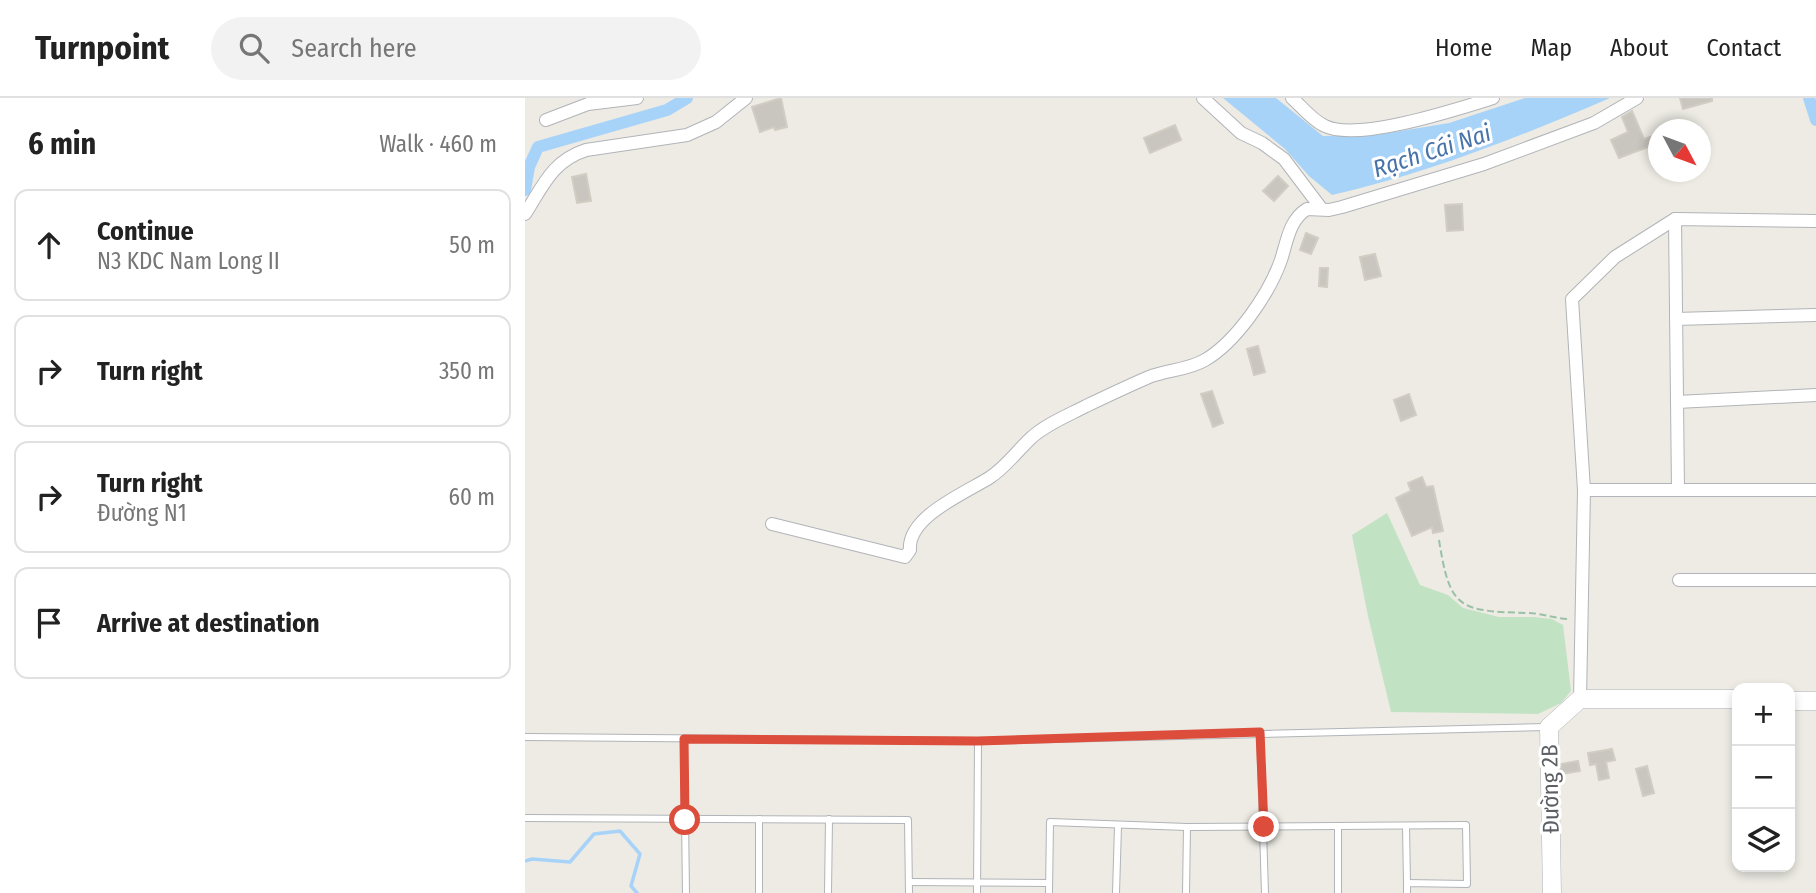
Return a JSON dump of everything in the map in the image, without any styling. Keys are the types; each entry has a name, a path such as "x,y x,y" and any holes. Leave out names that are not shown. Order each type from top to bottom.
{"street":[{"path":"546,120 588,104 637,98"},
{"path":"525,214 553,169 573,154 687,135 716,122 746,98"},
{"path":"1203,98 1241,133 1262,143 1284,159 1321,208"},
{"path":"1292,98 1323,126 1336,130 1386,126 1493,98"},
{"path":"772,524 905,557 910,550 909,541 925,519 993,476 1033,436 1088,405 1149,377 1204,361 1223,348 1269,285 1281,261 1294,220 1307,209 1329,210 1342,207 1484,164 1594,123 1637,98"},
{"path":"1675,219 1678,490"},
{"path":"1732,699 1580,699 1584,490 1572,299 1615,257 1675,219 1816,221"},
{"path":"1677,319 1816,315"},
{"path":"1677,402 1816,395"},
{"path":"1584,490 1816,490"},
{"path":"1679,580 1816,580"},
{"name":"Đường 2B","path":"1552,893 1549,727 1580,699"},
{"path":"1795,701 1816,701"}],"lane":[{"path":"525,737 978,741 1549,727"},
{"path":"1260,732 1265,893"},
{"path":"684,739 686,893"},
{"path":"977,893 978,741"},
{"path":"525,818 908,820 909,893"},
{"path":"759,819 759,893"},
{"path":"828,893 829,819"},
{"path":"1049,893 1050,822 1187,827 1466,825 1467,884 1407,883"},
{"path":"1116,893 1118,826"},
{"path":"1338,826 1338,893"},
{"path":"1406,826 1407,893"},
{"path":"1186,893 1187,827"},
{"path":"909,881 1049,883"}],"path":[{"path":"1439,540 1445,579 1454,596 1466,605 1494,612 1546,613 1563,619 1581,620"}],"green space":[{"path":"1387,513 1420,585 1448,595 1463,608 1499,617 1552,619 1563,625 1571,691 1561,703 1538,714 1391,712 1352,535"}],"water":[{"name":"Rạch Cái Nai","path":"1223,98 1276,98 1323,136 1376,135 1449,123 1525,98 1610,98 1473,153 1404,176 1332,195 1309,176 1285,149"}],"building":[{"path":"781,98 787,127 775,130 774,127 760,132 752,107"},
{"path":"1680,98 1712,98 1712,101 1683,109"},
{"path":"1632,111 1644,139 1648,138 1648,147 1619,158 1611,140 1628,132 1622,117"},
{"path":"1175,125 1181,140 1150,153 1144,138"},
{"path":"586,174 591,201 577,203 572,177"},
{"path":"1278,176 1288,186 1274,201 1263,191"},
{"path":"1462,204 1463,230 1447,231 1445,205"},
{"path":"1306,233 1318,238 1311,254 1300,250"},
{"path":"1375,254 1381,276 1365,280 1360,257"},
{"path":"1320,268 1328,268 1327,287 1319,286"},
{"path":"1258,346 1265,372 1254,375 1247,349"},
{"path":"1212,391 1223,423 1213,427 1201,394"},
{"path":"1409,394 1416,415 1401,421 1394,400"},
{"path":"1422,477 1426,487 1433,486 1443,531 1433,533 1432,527 1412,536 1396,498 1411,491 1408,483"},
{"path":"1612,749 1615,760 1606,762 1609,778 1599,780 1596,764 1590,765 1588,753"},
{"path":"1578,761 1580,771 1561,774 1561,764"},
{"path":"1647,766 1654,793 1643,796 1636,769"}],"waterway":[{"path":"525,190 529,167 538,147 667,110 687,98"},
{"path":"1809,98 1816,120"},
{"path":"525,861 532,859 570,862 594,834 620,831 640,854 631,886 637,893"}],"route":[{"path":"685,820 684,739 978,741 1260,732 1264,827"}]}
